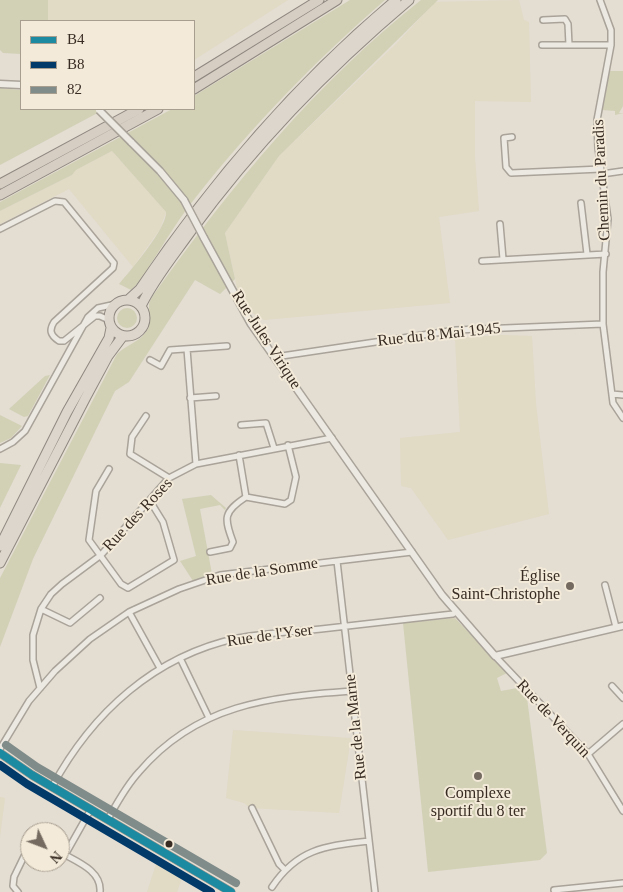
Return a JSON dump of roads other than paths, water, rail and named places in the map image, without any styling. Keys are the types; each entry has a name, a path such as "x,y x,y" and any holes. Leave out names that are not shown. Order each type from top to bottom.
{"highway":[{"path":"195,77 319,0"},
{"path":"195,87 337,0"},
{"path":"0,546 67,412 109,338 109,314 116,304 128,300 140,289 204,199 246,148 334,55 396,0"},
{"path":"140,306 175,253 252,154 339,62 409,0"},
{"path":"0,184 137,110"},
{"path":"0,195 156,110"},
{"path":"110,324 123,336 134,335 143,328 145,317 140,306 128,300"},
{"path":"0,563 108,356 123,336"}],"main road":[{"path":"0,753 90,810 231,892"},
{"path":"0,759 32,775"}],"street":[{"name":"Chemin du Paradis","path":"600,0 611,30 611,45 597,120 598,148 608,219 603,272 603,324 612,394 615,408 623,418"},
{"path":"543,20 565,20 568,24 569,45"},
{"path":"542,45 611,45"},
{"path":"0,84 20,85"},
{"name":"Rue Jules Virique","path":"99,110 160,171 184,200 251,324 456,612 496,656"},
{"path":"512,137 504,138 506,167 511,173 623,171"},
{"path":"0,229 55,201 64,202 114,263 113,268 54,322 50,330 55,338 64,341 84,327 95,316 100,316 110,324"},
{"path":"581,203 587,254"},
{"path":"500,224 503,259"},
{"path":"482,261 606,254"},
{"path":"0,449 13,442 25,431 93,311 116,304"},
{"name":"Rue du 8 Mai 1945","path":"275,357 456,330 603,324"},
{"path":"150,360 161,366 170,350 227,346"},
{"path":"187,349 196,464"},
{"path":"612,394 623,394"},
{"path":"190,398 216,396"},
{"path":"146,416 132,437 130,454 169,478"},
{"path":"241,425 266,423 274,448"},
{"name":"Rue des Roses","path":"40,688 33,660 33,635 41,609 51,594 62,584 101,555 169,478 196,464 333,437"},
{"path":"210,552 230,548 233,542 225,520 227,514 236,503 246,497 285,504 291,500 296,478 288,445"},
{"path":"239,455 246,497"},
{"path":"109,469 96,491 89,540 121,584 128,588 174,560 163,522 150,501"},
{"name":"Rue de la Somme","path":"0,749 40,688 90,639 129,612 179,589 220,576 412,552"},
{"name":"Rue de la Marne","path":"337,561 376,892"},
{"path":"496,656 620,626 605,585"},
{"path":"41,609 70,623 100,598"},
{"path":"129,612 160,668"},
{"name":"Rue de l'Yser","path":"52,787 76,746 96,720 131,688 160,668 180,658 239,638 453,614 456,612"},
{"name":"Rue de Verquin","path":"496,656 588,754 623,810"},
{"path":"180,658 209,718"},
{"path":"612,686 623,698"},
{"path":"108,820 138,772 168,743 209,718 259,701 352,691"},
{"path":"588,754 623,724"},
{"path":"252,808 279,864 285,870"},
{"path":"70,841 90,810"},
{"path":"272,887 285,870 301,857 317,848 370,841"},
{"path":"70,858 89,869 96,876 100,892"},
{"path":"18,892 13,886 14,877 20,865"},
{"path":"554,890 623,883"}],"place":[{"name":"Église Saint-Christophe","path":"570,586"},
{"name":"Complexe sportif du 8 ter","path":"478,776"}]}
